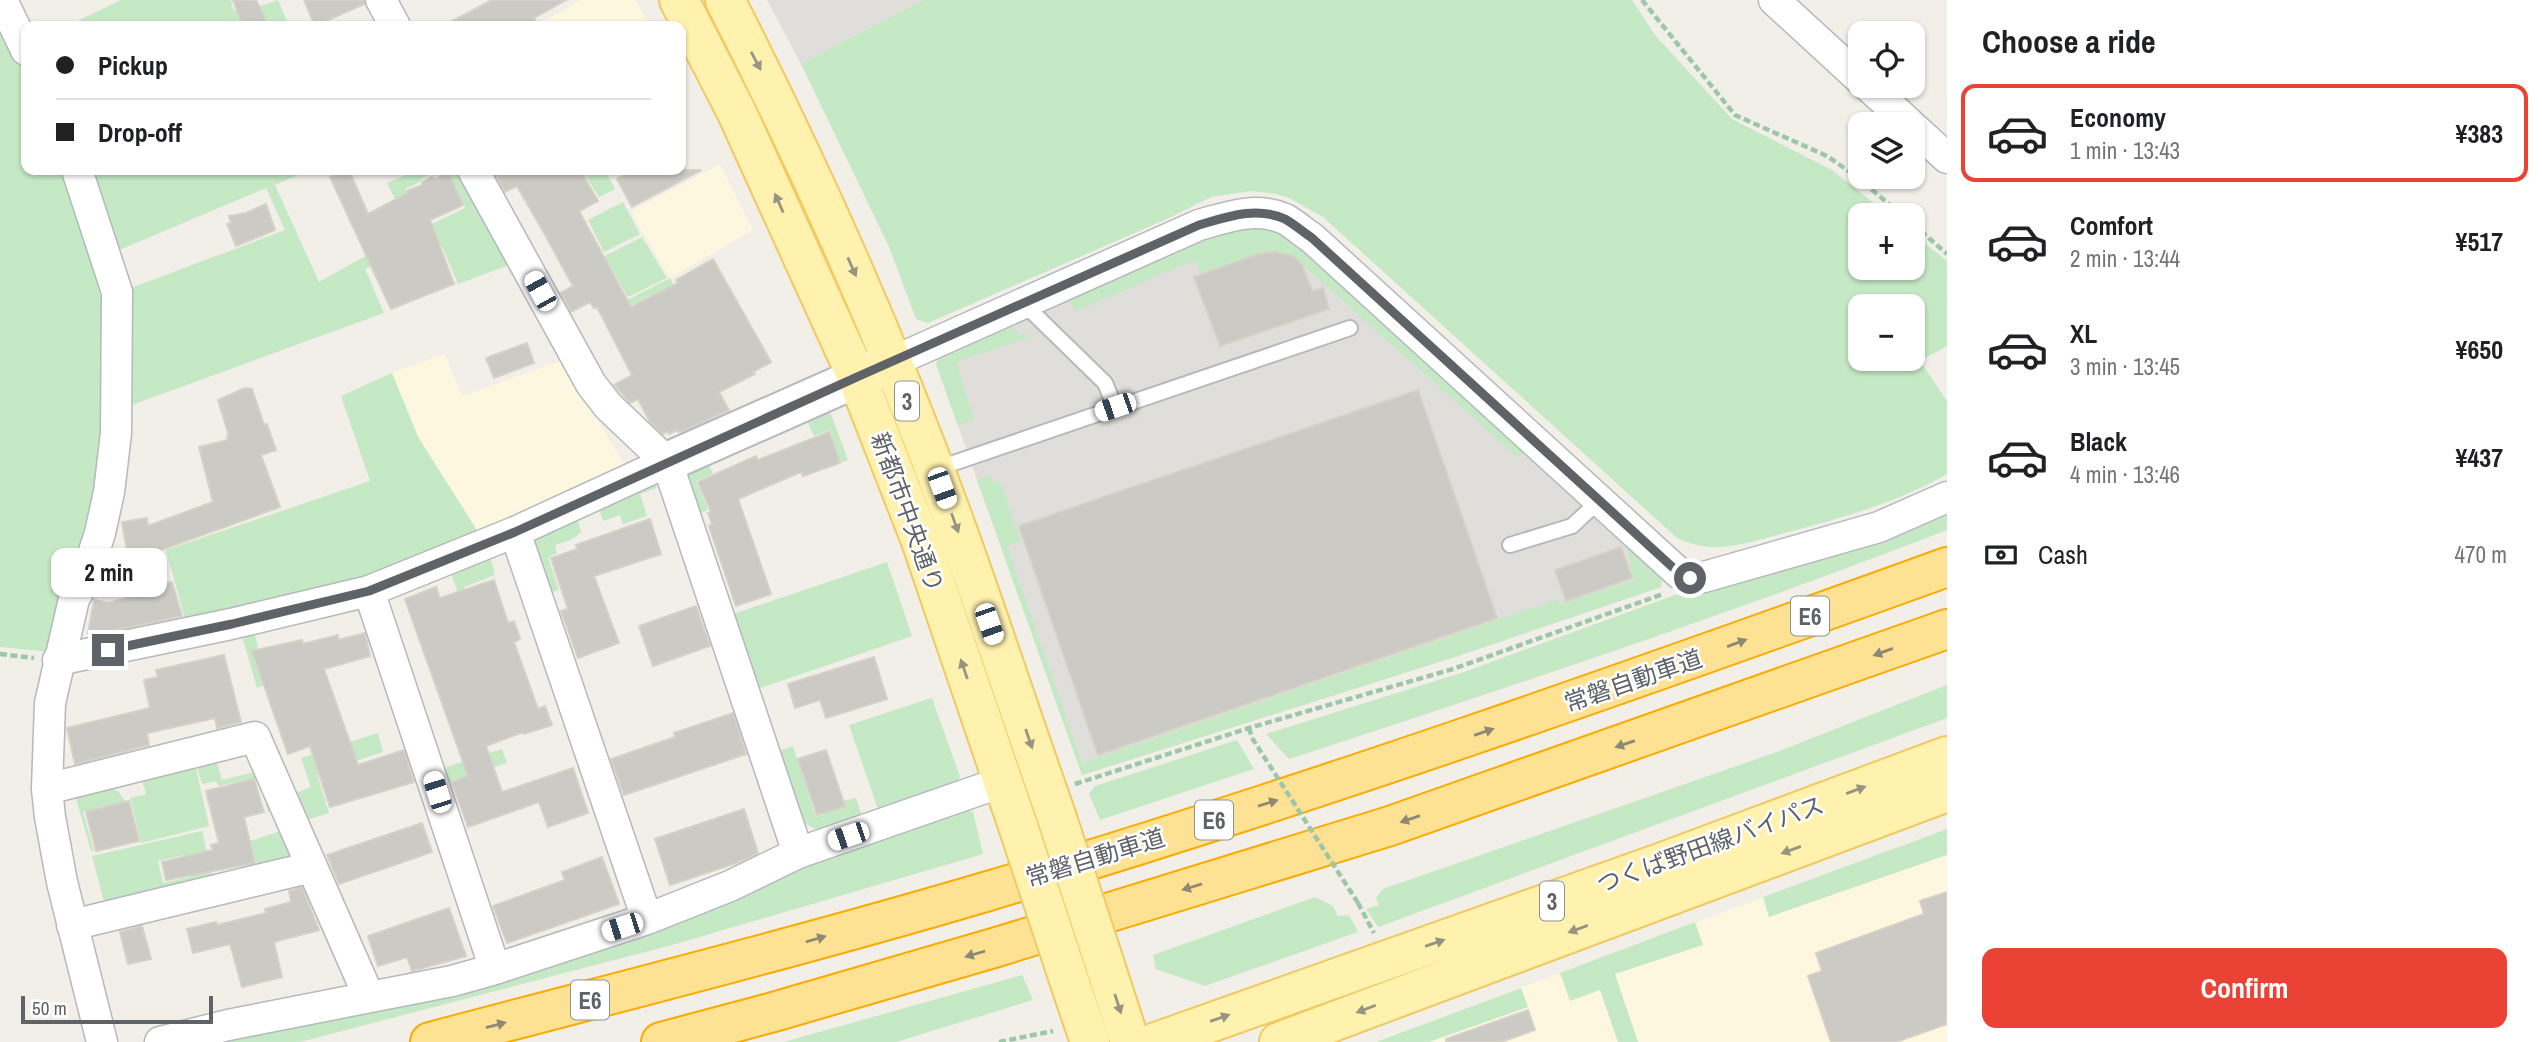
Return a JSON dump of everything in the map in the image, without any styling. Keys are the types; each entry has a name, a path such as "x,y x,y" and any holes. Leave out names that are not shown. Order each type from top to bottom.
{"highway":[{"name":"常磐自動車道","path":"430,1042 750,958 984,892 1329,785 1673,666 1947,567"},
{"name":"E6","path":"661,1042 997,947 1390,826 1947,629"}],"main road":[{"name":"新都市中央通り","path":"679,0 742,125 857,377 920,541 1068,976 1075,1035"},
{"name":"新都市中央通り","path":"725,0 775,97 855,274 934,469 1063,801 1105,965 1130,1042"},
{"name":"つくば野田線バイパス","path":"1156,1042 1660,863 1947,756"},
{"name":"つくば野田線バイパス","path":"1279,1042 1947,792"}],"street":[{"path":"2,0 21,40"},
{"path":"381,0 392,21"},
{"path":"1774,0 1848,68"},
{"path":"1881,98 1897,112"},
{"path":"1925,138 1947,158"},
{"path":"79,175 117,292 117,419 109,492 100,533 85,579 74,599 58,660 50,703 47,789 56,851 72,925 102,1042"},
{"path":"476,175 591,384 608,406 667,462 798,853"},
{"path":"58,660 232,624 369,591 515,532 1199,225 1258,212 1285,219 1312,238 1680,574 1690,578 1704,577 1880,527 1947,497"},
{"path":"515,532 647,919"},
{"path":"369,591 495,969"},
{"path":"47,789 255,737 369,998"},
{"path":"160,1042 452,981 495,969 647,919 730,886 798,853 1002,782"},
{"path":"72,925 312,867"}],"lane":[{"path":"1024,304 1105,383 1115,407"},
{"path":"934,469 1350,328"},
{"path":"1510,545 1572,526 1600,500"}],"path":[{"path":"1642,0 1735,115 1827,156 1888,203"},
{"path":"1925,235 1947,254"},
{"path":"1063,801 1249,728 1453,669 1671,591 1690,578"},
{"path":"1249,728 1252,738 1358,903 1377,939"},
{"path":"999,1042 1042,1035 1075,1035"}],"shaded area":[{"path":"582,0 636,0 646,21 543,21"},
{"path":"767,0 923,0 801,64"},
{"path":"720,164 753,230 670,278 631,212"},
{"path":"1275,229 1663,573 1661,587 1458,656 1082,775 936,364 939,355 1220,232"},
{"path":"445,354 462,396 563,360 628,472 480,535 418,437 392,373"},
{"path":"1947,829 1947,1042 1376,1042 1680,928"}],"green space":[{"path":"121,0 231,0 233,9 240,13 278,0 287,21 267,19 77,21"},
{"path":"923,0 1632,0 1655,35 1732,119 1832,170 1848,183 1848,189 1856,189 1874,203 1848,203 1848,280 1925,280 1925,244 1947,261 1947,346 1925,358 1925,294 1848,294 1848,371 1925,371 1925,368 1947,401 1947,474 1910,493 1871,508 1755,541 1713,547 1677,538 1323,217 1289,198 1276,194 1251,191 1211,197 1169,218 928,323 916,319 890,249 801,64"},
{"path":"0,21 21,66 21,175 64,175 89,245 108,332 101,471 88,529 51,652 0,647"},
{"path":"89,175 298,175 275,185 319,282 465,208 450,175 462,175 512,264 458,284 442,246 427,251 403,253 365,269 384,313 126,407 123,291 285,230 266,188 112,253"},
{"path":"405,175 429,175 405,189 408,197 396,201 387,183"},
{"path":"566,175 585,175 570,182"},
{"path":"585,175 608,175 615,189 599,197"},
{"path":"623,202 640,234 604,252 588,220"},
{"path":"1251,224 1275,229 1301,243 1530,452 1517,457 1293,256 1257,256 1201,275 1194,260 1077,311 1065,299 1220,232"},
{"path":"642,237 667,278 628,297 609,265 581,278 577,270"},
{"path":"670,278 678,293 665,325 649,296 607,318 604,312"},
{"path":"1010,324 1020,335 1027,333 1030,337 956,362 974,419 958,426 936,364 939,355"},
{"path":"392,373 418,437 480,535 351,586 186,623 166,550 370,481 341,396"},
{"path":"820,409 831,414 848,460 840,463 829,430 814,436 805,416"},
{"path":"706,459 713,474 696,481 708,510 696,515 683,479 688,468"},
{"path":"991,475 993,483 1000,481 1020,541 1007,546 1082,763 1558,599 1560,604 1634,580 1625,542 1661,572 1661,587 1458,656 1082,775 977,480"},
{"path":"655,481 657,488 640,494 647,516 623,524 620,515 603,521 598,506"},
{"path":"1947,509 1947,530 1702,620 1455,705 1289,759 1266,734 1464,672 1675,595 1801,565"},
{"path":"576,514 581,532 573,539 555,545 557,553 548,557 559,590 550,593 530,547 532,534"},
{"path":"489,551 495,575 464,587 471,610 465,614 450,570"},
{"path":"887,562 912,636 755,690 730,615"},
{"path":"253,626 266,684 257,688 240,629"},
{"path":"1947,685 1947,718 1378,927 1366,909 1379,905 1376,898 1383,889 1777,752"},
{"path":"932,698 960,777 954,787 879,812 849,725"},
{"path":"378,733 383,752 317,774 329,813 307,820 294,794 311,787 301,758"},
{"path":"1237,740 1254,769 1100,820 1089,794 1095,786"},
{"path":"793,746 816,817 845,806 843,801 856,798 861,813 859,818 819,831 802,822 776,752"},
{"path":"502,749 507,763 451,781 453,790 448,792 440,769"},
{"path":"216,759 222,780 258,771 275,810 268,812 258,777 218,786 216,781 202,784 196,764"},
{"path":"195,764 209,826 141,843 130,798 146,794 141,776"},
{"path":"108,786 119,792 125,801 83,812 94,851 91,851 75,795"},
{"path":"961,808 973,812 983,854 672,945 300,1042 205,1042 505,976 730,903 782,874"},
{"path":"1947,829 1947,855 1769,917 1763,897"},
{"path":"284,830 294,854 288,860 258,868 250,841"},
{"path":"202,831 213,879 105,905 92,856","holes":["184,855 190,877 163,883 158,861"]},
{"path":"1315,897 1333,906 1338,916 1349,915 1358,932 1205,986 1156,969 1153,955"},
{"path":"1695,922 1703,945 1615,974 1638,1042 1618,1042 1600,990 1570,1001 1560,973"},
{"path":"1022,975 1033,1000 896,1042 784,1042"},
{"path":"1521,988 1528,1007 1429,1042 1376,1042"}],"building":[{"path":"233,0 256,0 266,21 241,21"},
{"path":"304,0 364,0 364,4 326,21 313,21"},
{"path":"492,0 566,0 534,18 536,21 452,21"},
{"path":"686,170 701,170 632,207 617,179 625,175 686,175"},
{"path":"351,175 368,214 422,185 422,182 431,177 436,179 449,175 463,205 430,220 454,284 391,309 330,177"},
{"path":"496,175 583,175 598,201 579,211 631,307 678,283 676,280 713,259 771,362 753,372 755,374 719,392 729,410 683,431 677,430 669,434 668,431 663,434 650,422 638,399 630,403 614,385 632,375 597,307 594,308 590,302 571,312 561,293 573,286 544,233 517,186 505,192"},
{"path":"266,204 275,230 236,246 227,224 231,223 229,216 246,213"},
{"path":"1275,252 1293,256 1302,265 1312,291 1323,288 1329,309 1220,346 1194,277 1259,254"},
{"path":"527,343 534,363 494,378 486,358"},
{"path":"245,388 252,389 276,450 261,455 280,507 153,553 151,548 127,551 122,522 147,518 148,526 213,502 199,447 228,440 218,400"},
{"path":"1418,390 1497,618 1098,755 1019,526"},
{"path":"829,432 840,463 803,476 801,472 738,499 771,594 736,606 709,526 712,524 708,513 711,512 698,482 756,456 758,460"},
{"path":"650,519 661,554 594,576 619,643 578,658 561,611 568,609 551,558 577,549 576,545"},
{"path":"1621,547 1632,578 1566,601 1555,570"},
{"path":"494,580 508,623 514,621 520,639 514,642 538,709 545,706 552,725 524,734 523,732 486,746 502,792 573,768 588,813 548,827 539,802 468,827 452,782 468,776 405,599 436,587 440,598"},
{"path":"172,582 182,616 97,634 88,633 94,600 109,603 137,595 137,590"},
{"path":"696,606 710,646 653,666 639,626"},
{"path":"365,633 370,656 324,669 358,765 404,750 414,782 330,807 310,746 288,754 252,651 302,640 303,644 338,635 338,640"},
{"path":"224,655 241,722 217,728 215,718 147,733 149,745 75,764 67,728 150,708 144,680 158,677 156,670"},
{"path":"874,657 887,699 826,718 820,700 795,708 788,684"},
{"path":"733,713 746,754 624,795 611,759 675,737 674,733"},
{"path":"826,750 845,806 817,815 798,759"},
{"path":"254,779 264,812 244,817 255,863 166,880 162,862 213,850 211,845 219,843 206,791"},
{"path":"129,801 139,841 96,851 86,812"},
{"path":"744,809 758,853 670,885 655,839"},
{"path":"422,823 432,852 339,884 327,855"},
{"path":"602,857 619,904 507,943 493,906 565,880 562,872"},
{"path":"302,887 319,930 274,942 282,977 242,987 230,944 193,953 187,929 266,913 265,909 291,902 289,891"},
{"path":"1947,892 1947,1024 1896,1042 1831,1042 1808,976 1822,971 1816,953 1924,914 1920,901"},
{"path":"449,908 466,956 412,971 407,957 378,966 368,936"},
{"path":"142,926 151,959 128,964 120,932"},
{"path":"1528,1010 1535,1030 1501,1042 1446,1042 1446,1039"}],"route":[{"path":"108,650 369,591 515,532 1199,225 1258,212 1285,219 1312,238 1680,574 1690,578"}]}
